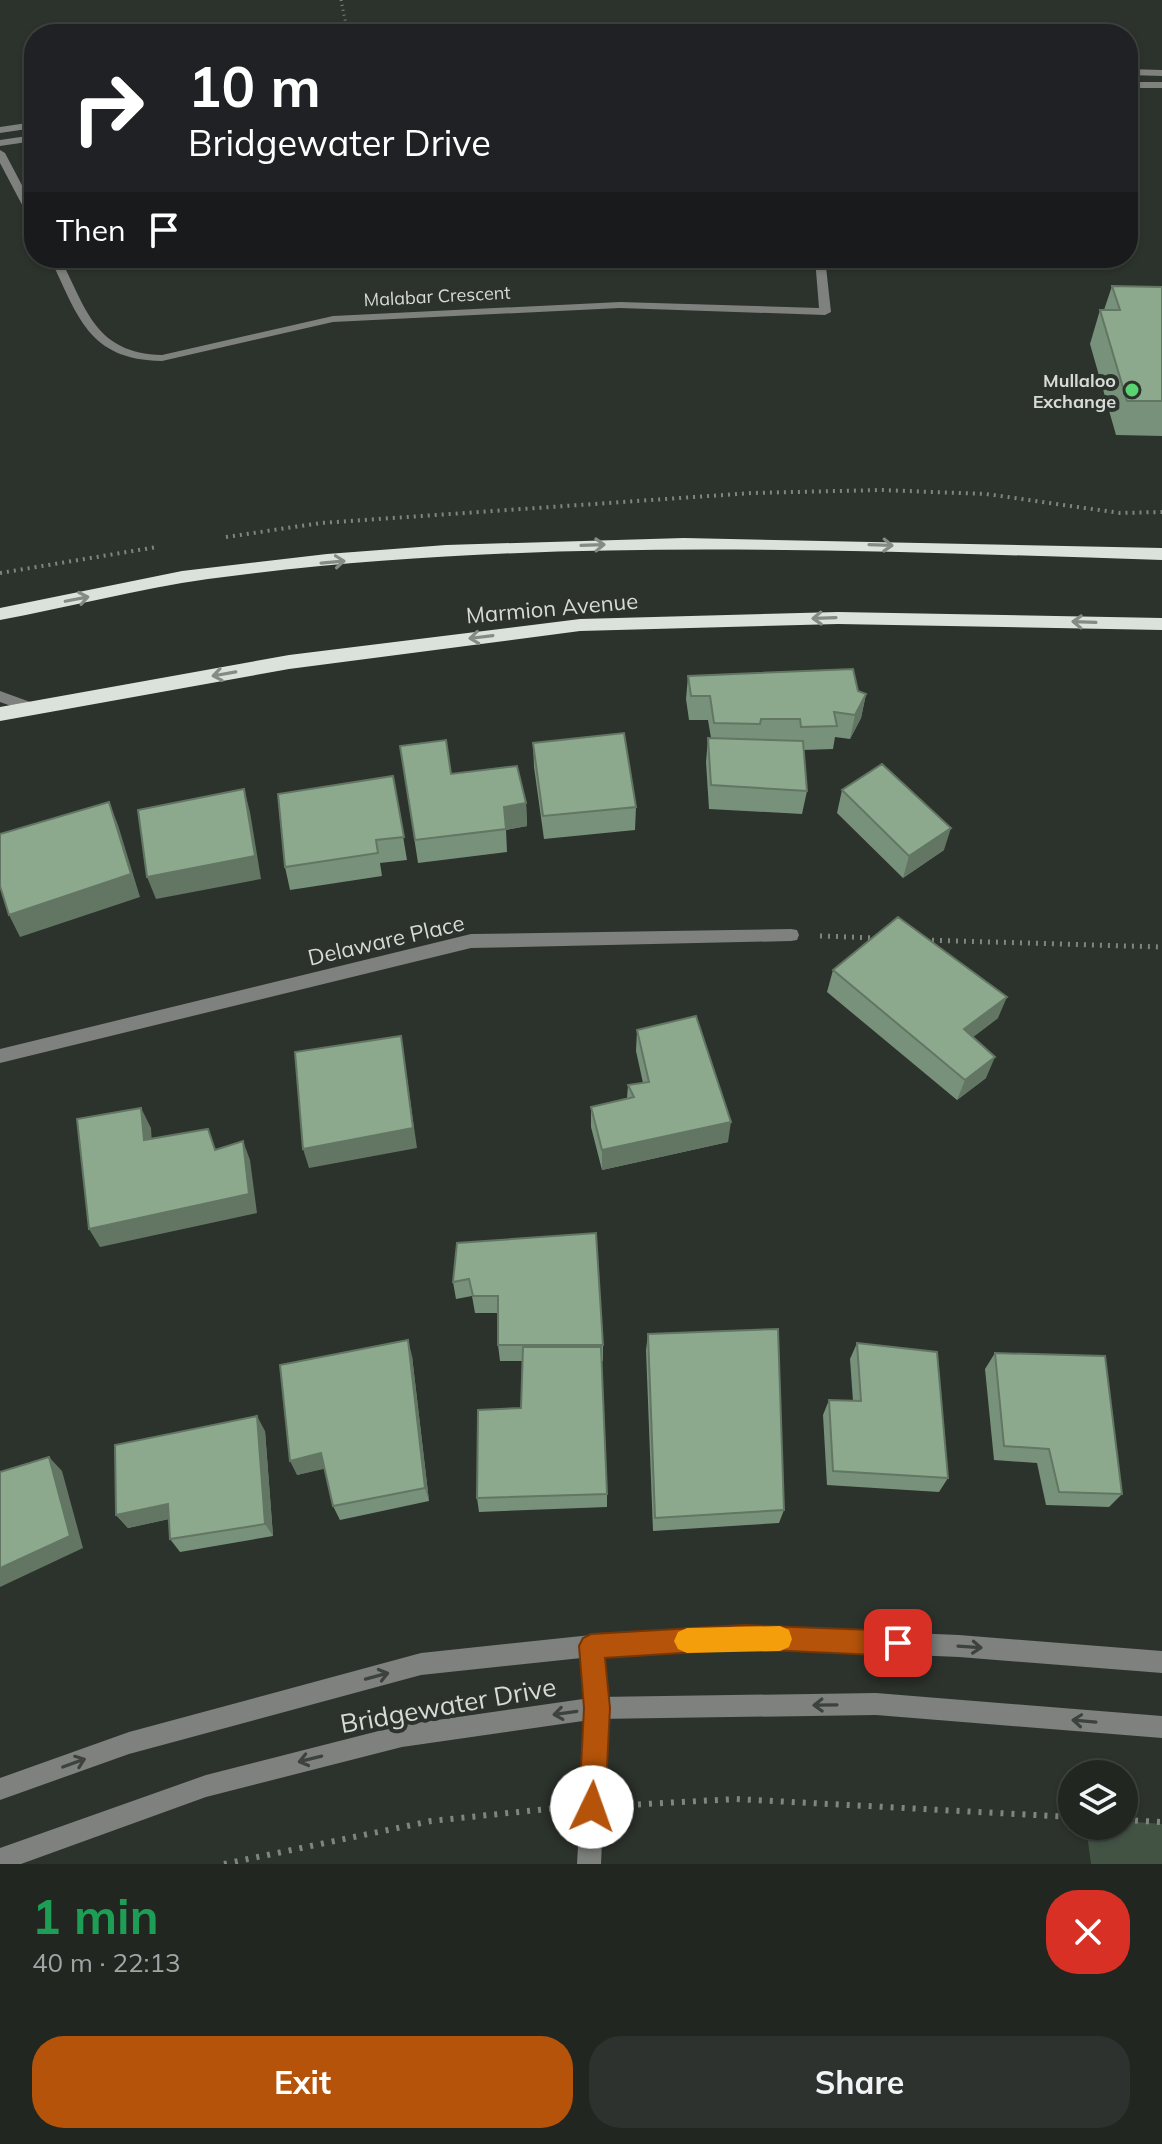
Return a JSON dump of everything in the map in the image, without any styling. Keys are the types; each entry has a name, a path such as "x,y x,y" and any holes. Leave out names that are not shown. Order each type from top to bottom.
{"highway":[{"path":"0,614 206,573 449,551 673,542 1162,554"},
{"name":"Marmion Avenue","path":"0,714 289,662 580,625 838,618 1162,624"}],"street":[{"path":"1138,72 1162,73"},
{"path":"1138,85 1162,85"},
{"path":"0,130 24,126"},
{"path":"0,143 24,139"},
{"path":"0,153 24,199"},
{"name":"Malabar Crescent","path":"60,268 97,336 110,349 139,360 162,358 333,319 620,305 825,312 821,268"},
{"path":"0,696 28,707"},
{"name":"Delaware Place","path":"0,1056 471,941 791,935"},
{"name":"Bridgewater Drive","path":"0,1789 129,1743 421,1664 591,1646 744,1637 959,1646 1162,1662"},
{"path":"589,1864 597,1708 591,1646"},
{"name":"Bridgewater Drive","path":"0,1860 206,1786 402,1736 597,1708 876,1704 1162,1727"}],"path":[{"path":"341,0 346,24"},
{"path":"791,935 892,939"},
{"path":"908,939 1162,947"},
{"path":"224,1864 340,1836 499,1811 736,1799 1058,1816"},
{"path":"1138,1821 1162,1822"}],"green space":[{"path":"1138,1822 1162,1824 1162,1864 1091,1864 1088,1840 1138,1840"}],"building":[{"path":"1112,286 1162,287 1162,401 1127,401 1100,310 1120,310"},
{"path":"853,669 858,691 866,694 855,715 834,712 837,726 801,727 800,719 761,719 760,724 714,723 710,696 691,696 688,676"},
{"path":"624,733 636,807 543,816 533,743"},
{"path":"708,738 803,741 807,791 711,785"},
{"path":"446,740 451,774 517,766 526,803 504,807 506,829 415,840 400,746"},
{"path":"882,764 951,828 909,856 842,790"},
{"path":"393,776 404,837 376,840 378,853 285,867 278,794"},
{"path":"244,789 255,856 147,877 138,810"},
{"path":"109,802 131,874 9,915 0,886 0,834"},
{"path":"898,917 1007,997 964,1029 995,1057 965,1080 833,970"},
{"path":"696,1016 731,1122 602,1150 591,1107 634,1097 628,1085 649,1082 637,1030"},
{"path":"401,1036 413,1128 303,1149 295,1052"},
{"path":"141,1108 144,1140 208,1129 215,1150 243,1141 249,1194 89,1229 77,1119"},
{"path":"596,1233 603,1345 498,1345 498,1296 473,1296 469,1279 453,1282 457,1243"},
{"path":"778,1329 784,1510 655,1518 648,1334"},
{"path":"408,1340 425,1488 333,1506 321,1453 290,1461 280,1365"},
{"path":"857,1343 937,1352 948,1478 833,1471 829,1400 861,1401"},
{"path":"523,1347 601,1347 607,1494 477,1498 478,1410 521,1408"},
{"path":"995,1353 1105,1356 1122,1494 1059,1492 1049,1449 1004,1446"},
{"path":"257,1416 265,1524 170,1539 168,1504 116,1515 115,1445"},
{"path":"49,1457 70,1536 0,1568 0,1472"}],"slow traffic":[{"path":"687,1641 744,1637 780,1639"}],"place":[{"name":"Mullaloo Exchange","path":"1132,390"}],"route":[{"path":"592,1807 597,1708 591,1646 744,1637 898,1643"}]}
